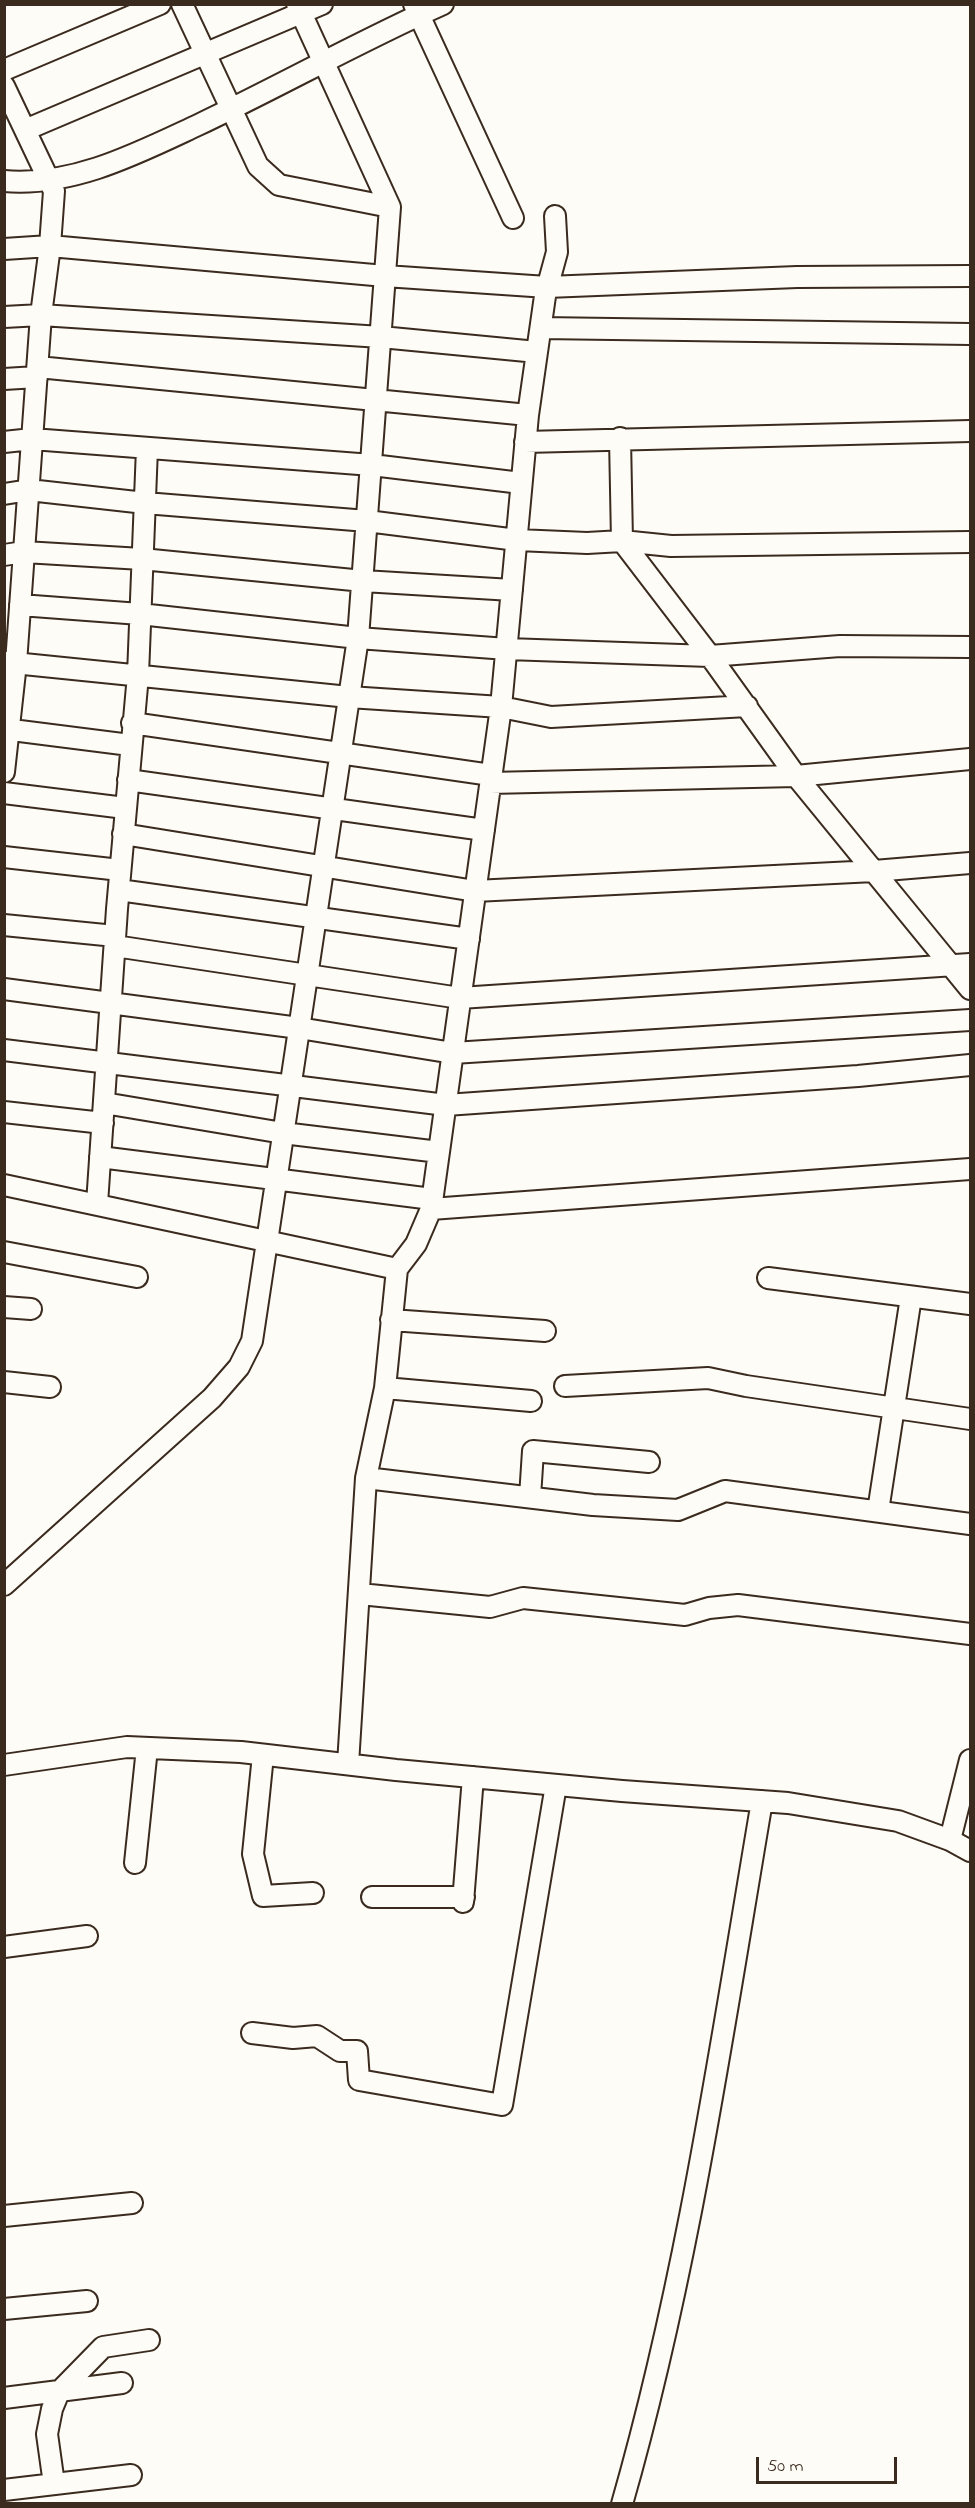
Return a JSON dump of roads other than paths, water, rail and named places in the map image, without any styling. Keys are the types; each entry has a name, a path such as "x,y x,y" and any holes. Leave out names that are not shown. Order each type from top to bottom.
{"street":[{"path":"4,70 160,4"},
{"path":"182,4 258,166 279,185 390,207"},
{"path":"25,130 205,54 299,9 322,4"},
{"path":"4,181 29,183 49,181 133,156 324,63 417,10 443,4"},
{"path":"4,1585 212,1398 239,1367 252,1341 358,638 390,207 299,9"},
{"path":"417,10 513,218"},
{"path":"4,86 54,191 51,246 41,315 20,605 10,663 4,772"},
{"path":"348,1764 366,1478 385,1388 397,1269 416,1244 432,1204 501,707 528,415 547,287 557,252 555,216"},
{"path":"4,249 51,246 386,276 547,287 797,277 970,276"},
{"path":"4,317 41,315 381,337 537,352"},
{"path":"541,328 970,334"},
{"path":"4,379 37,372 528,415"},
{"path":"525,442 620,438 970,432"},
{"path":"620,438 622,541 710,656 796,776 874,871 961,965 970,989"},
{"path":"4,442 32,439 372,465 521,483"},
{"path":"97,1204 125,807 138,675 147,448"},
{"path":"4,494 29,490 145,503 368,521 517,540 588,543 622,541 671,546 970,542"},
{"path":"4,555 24,552 142,559 363,581 512,590"},
{"path":"20,605 140,614 358,638 507,649 710,656 840,646 970,647"},
{"path":"10,663 349,697 501,707 551,717 747,706"},
{"path":"132,723 341,752 491,779 796,776 970,759"},
{"path":"7,730 130,745"},
{"path":"128,780 484,830"},
{"path":"4,793 125,807"},
{"path":"123,834 475,891 874,871 970,863"},
{"path":"4,857 316,920 469,939"},
{"path":"4,925 115,941 307,976 460,998 961,965"},
{"path":"4,989 299,1028 453,1053 970,1020"},
{"path":"4,1050 446,1105 858,1076 970,1065"},
{"path":"104,1103 283,1133 439,1152"},
{"path":"4,1112 103,1123"},
{"path":"100,1158 276,1180 432,1204 970,1169"},
{"path":"4,1185 397,1269"},
{"path":"4,1252 137,1277"},
{"path":"768,1278 970,1304"},
{"path":"878,1511 911,1297"},
{"path":"4,1307 31,1309"},
{"path":"391,1320 545,1330"},
{"path":"565,1386 708,1378 746,1386 970,1419"},
{"path":"4,1382 50,1387"},
{"path":"385,1388 531,1401"},
{"path":"530,1497 533,1451 649,1462"},
{"path":"366,1478 530,1497 678,1510 725,1491 970,1524"},
{"path":"360,1594 490,1607 523,1598 686,1615 709,1608 738,1605 970,1634"},
{"path":"4,1766 127,1747 263,1755 556,1785 762,1801 898,1821 950,1840 970,1851"},
{"path":"135,1863 147,1748"},
{"path":"263,1755 253,1854 263,1896 313,1893"},
{"path":"950,1840 970,1760"},
{"path":"372,1897 464,1900 473,1777"},
{"path":"252,2033 293,2038 317,2036 340,2051 357,2051 359,2080 502,2105 556,1785"},
{"path":"622,2504 642,2432 705,2138 762,1801"},
{"path":"4,1947 87,1936"},
{"path":"4,2216 132,2204"},
{"path":"4,2309 87,2301"},
{"path":"54,2484 47,2434 52,2409 59,2392 103,2348 149,2340"},
{"path":"4,2398 122,2383"},
{"path":"4,2490 131,2475"}]}
